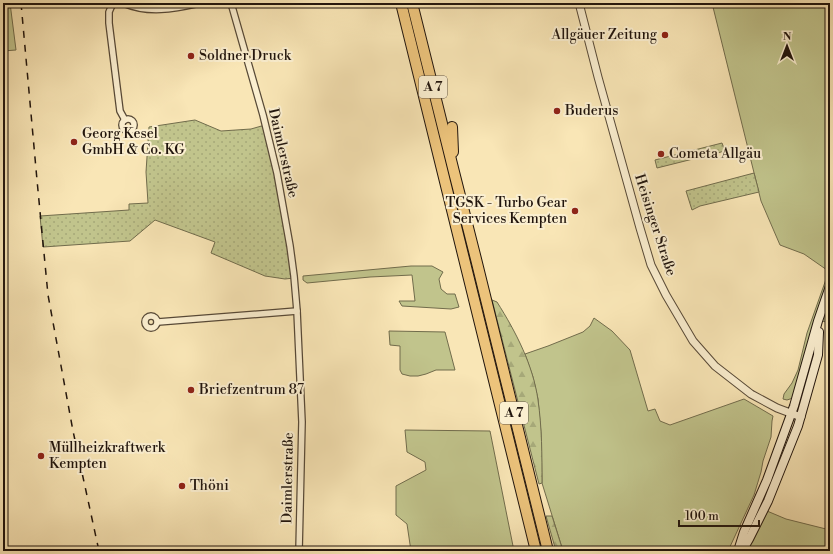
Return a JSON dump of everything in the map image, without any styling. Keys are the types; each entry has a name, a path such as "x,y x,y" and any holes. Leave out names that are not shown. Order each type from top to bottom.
{"highway":[{"name":"A 7","path":"401,3 536,551"},
{"name":"A 7","path":"412,3 548,551"},
{"path":"452,127 454,172"}],"main road":[{"path":"738,551 744,532 767,480 792,413 818,321 830,286"},
{"path":"742,551 768,502 801,416 818,355 818,321"}],"street":[{"path":"113,3 109,12 109,23 120,111 125,120"},
{"path":"123,3 143,9 159,10 200,3"},
{"name":"Daimlerstraße","path":"231,3 261,107 277,173 290,246 297,311 302,422 299,551"},
{"name":"Heisinger Straße","path":"579,3 598,77 651,265 666,295 693,341 715,366 751,394 777,408 801,416"},
{"path":"158,322 297,311"}],"green space":[{"path":"3,3 10,3 16,50 3,51"},
{"path":"712,3 830,3 830,261 827,270 804,254 780,245 761,201"},
{"path":"195,120 221,131 251,129 265,125 294,278 285,279 265,276 211,253 215,242 155,220 130,241 43,247 40,216 129,210 129,204 148,203 146,172 149,127"},
{"path":"722,143 725,151 657,168 655,160"},
{"path":"754,173 759,192 700,206 692,210 686,191"},
{"path":"411,266 432,266 443,272 439,279 441,289 447,294 455,294 459,307 451,309 402,306 399,301 415,301 412,275 307,283 303,280 303,276"},
{"path":"830,268 830,279 793,398 787,400 783,399 784,394 792,383 798,370 807,333"},
{"path":"830,296 830,323 822,321"},
{"path":"492,300 497,302 511,325 523,349 536,387 542,442 542,483 539,484"},
{"path":"594,318 612,331 630,350 648,411 655,409 660,421 670,425 744,399 773,416 771,437 754,495 728,551 563,551 542,483 541,433 538,399 533,377 525,354 583,332 590,326"},
{"path":"389,331 445,332 455,370 436,370 418,376 402,374 400,370 400,346 390,345"},
{"path":"405,430 490,431 514,551 411,551 407,524 396,515 396,486 426,470 425,462 407,452"},
{"path":"767,511 786,519 830,530 830,551 745,551"},
{"path":"546,516 552,516 563,551 556,551"}],"railway":[{"path":"21,3 48,295 73,431 99,551"}],"place":[{"name":"Allgäuer Zeitung","path":"665,35"},
{"name":"Soldner Druck","path":"191,56"},
{"name":"Buderus","path":"557,111"},
{"name":"Georg Kesel GmbH & Co. KG","path":"74,142"},
{"name":"Cometa Allgäu","path":"661,154"},
{"name":"TGSK - Turbo Gear Services Kempten","path":"575,211"},
{"name":"Briefzentrum 87","path":"191,390"},
{"name":"Müllheizkraftwerk Kempten","path":"41,456"},
{"name":"Thöni","path":"182,486"}]}
